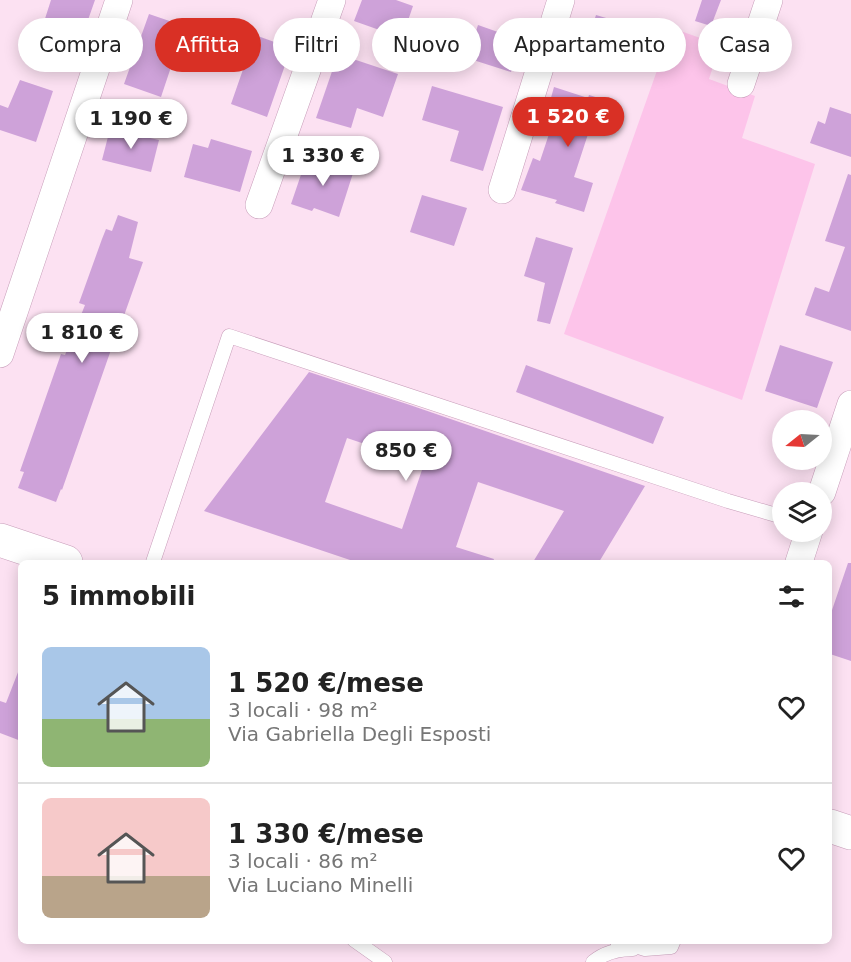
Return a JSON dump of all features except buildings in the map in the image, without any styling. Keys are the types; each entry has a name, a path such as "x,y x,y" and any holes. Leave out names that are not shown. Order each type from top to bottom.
{"street":[{"path":"0,354 119,0"},
{"path":"259,205 332,0"},
{"path":"502,190 561,0"},
{"path":"741,84 769,0"},
{"path":"825,482 851,404"},
{"path":"0,540 60,560"},
{"path":"800,560 805,542"},
{"path":"832,827 851,833"}],"lane":[{"path":"154,560 229,336 772,514"},
{"path":"360,944 385,962"},
{"path":"629,944 645,949"},
{"path":"593,962 620,949 645,949 673,944 669,962"}],"shaded area":[{"path":"686,33 698,37 698,72 711,72 709,79 755,96 742,138 815,164 742,400 564,334 656,72 686,72"}]}
